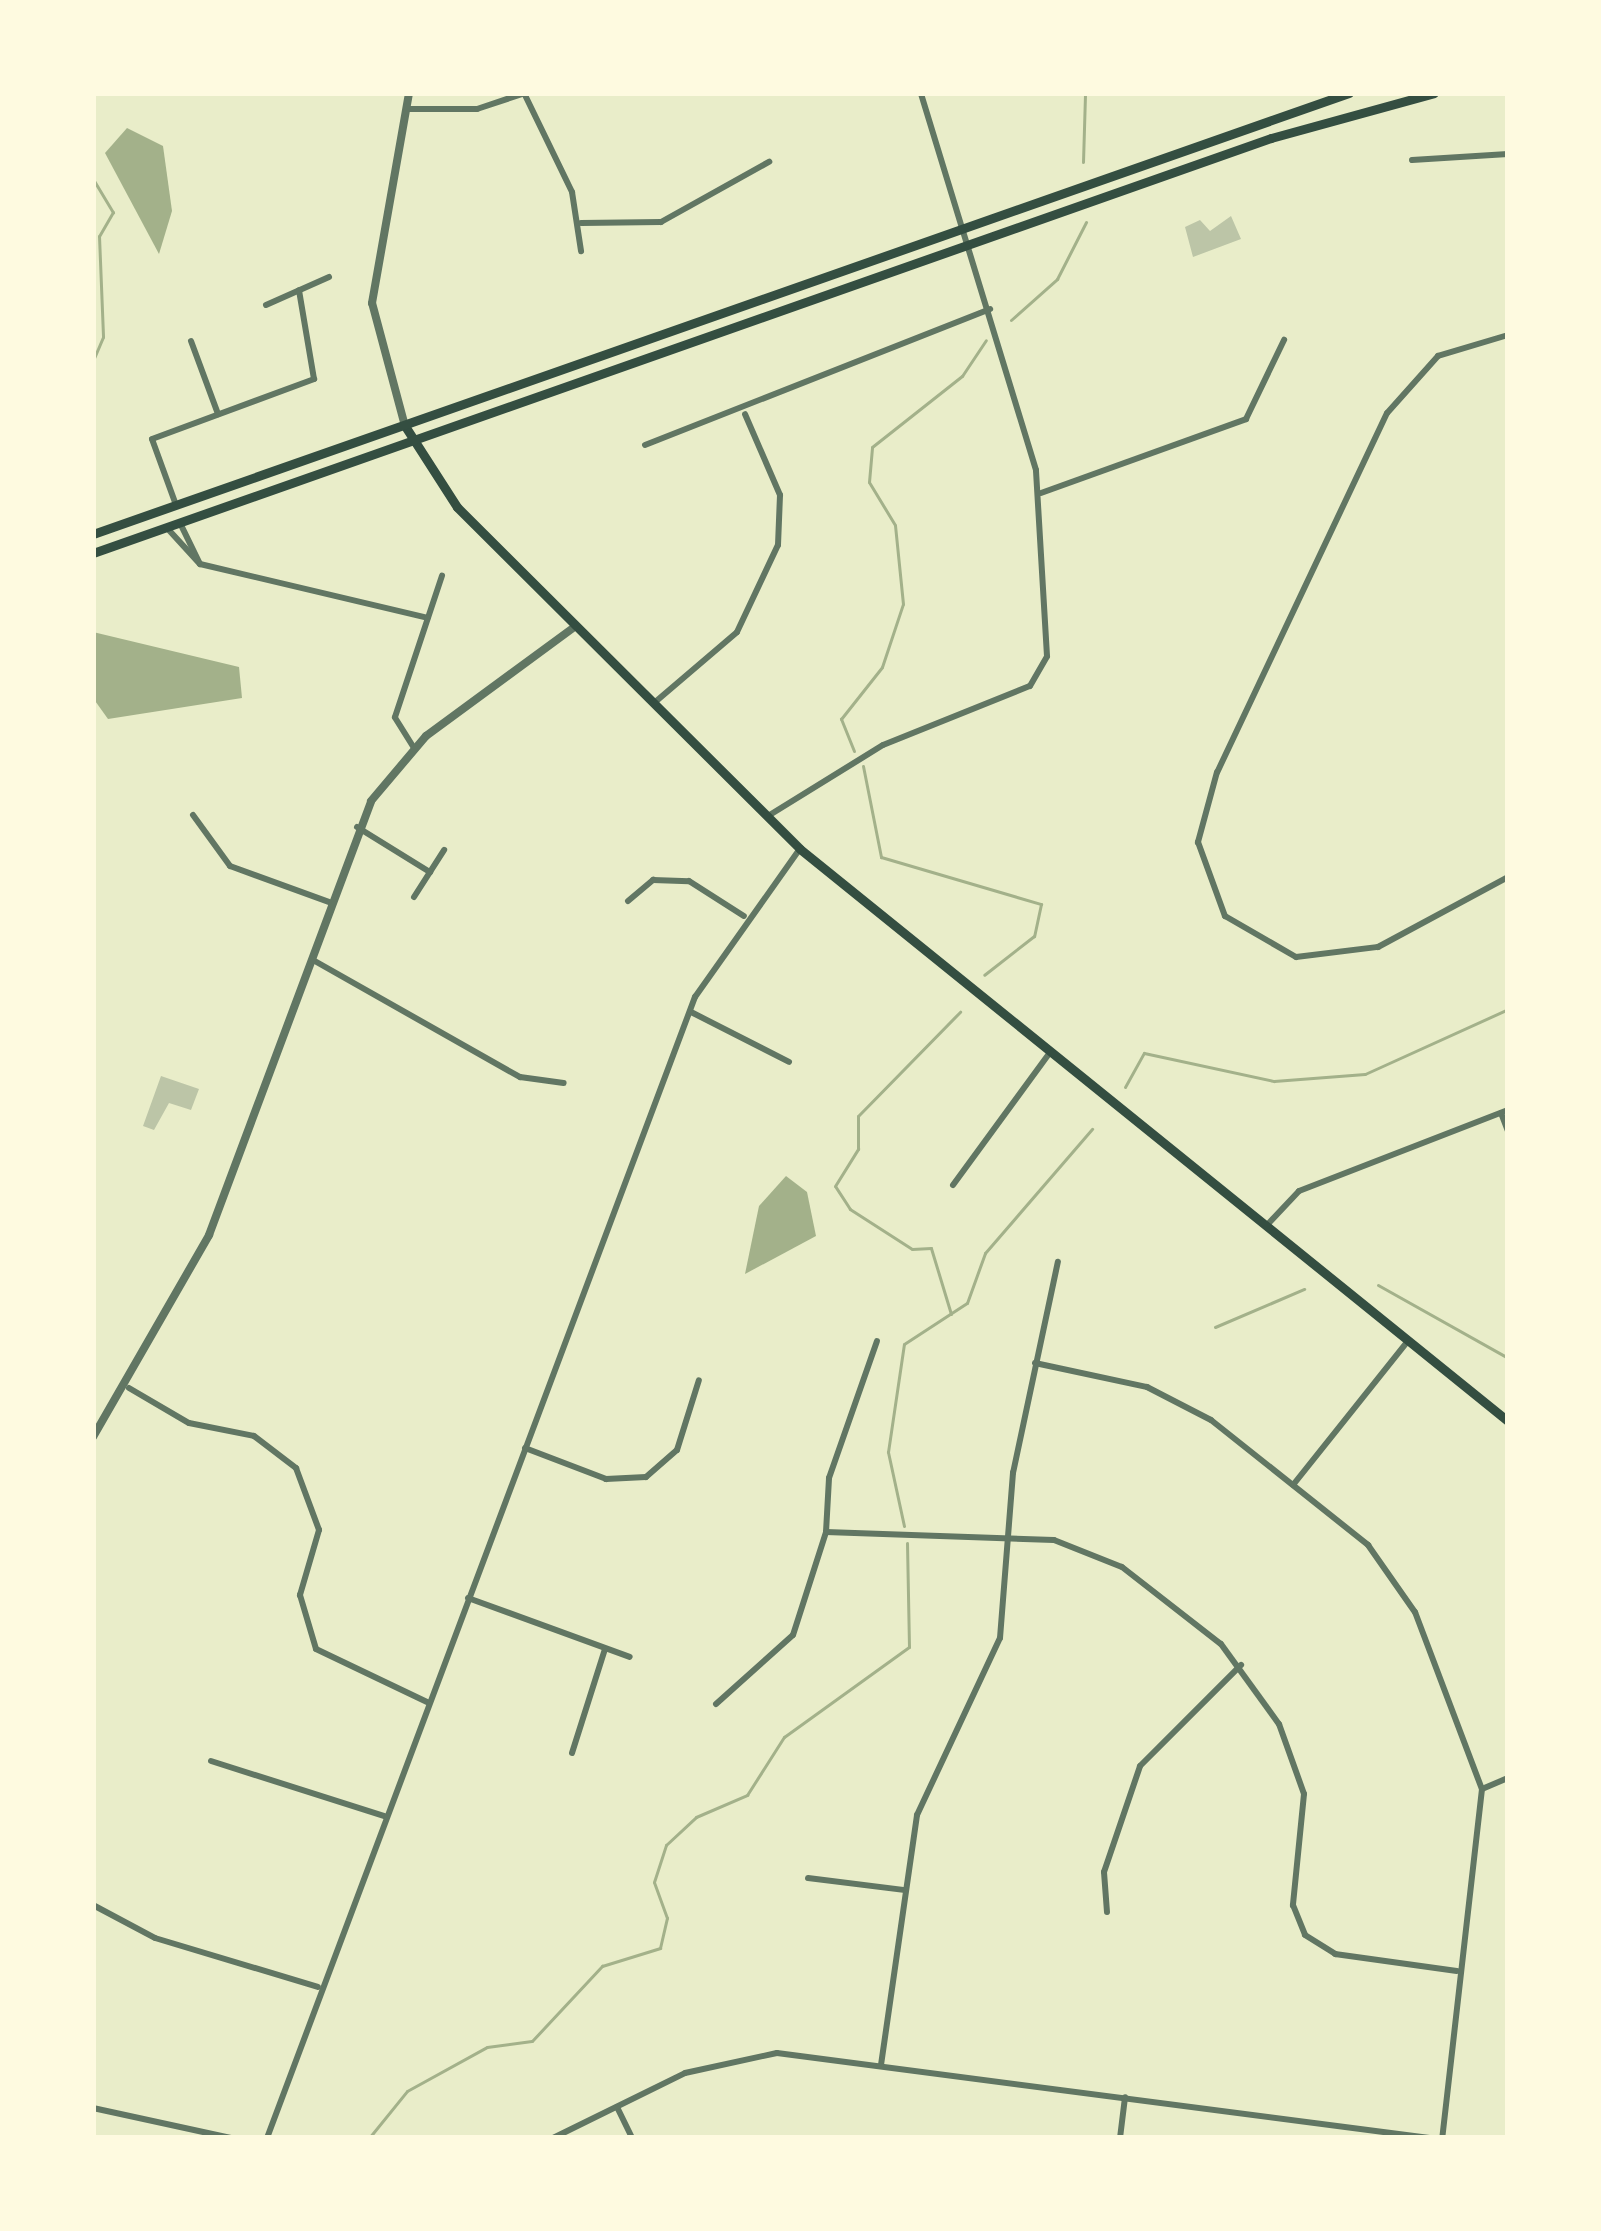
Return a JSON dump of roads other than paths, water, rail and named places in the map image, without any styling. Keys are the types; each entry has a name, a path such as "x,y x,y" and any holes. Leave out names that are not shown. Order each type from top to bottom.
{"main road":[{"path":"93,534 405,426 960,223 1348,93"},
{"path":"93,553 969,246 1434,93"},
{"path":"405,426 457,507 800,849 1383,1328 1409,1340 1508,1421"}],"street":[{"path":"405,426 372,303 409,93"},
{"path":"408,109 477,110 525,93 580,224 581,251"},
{"path":"768,816 883,746 1035,682 1050,619 1041,493 990,309 921,93"},
{"path":"1412,160 1508,154"},
{"path":"580,224 661,222 769,162"},
{"path":"266,305 329,277"},
{"path":"176,505 152,439 314,379 298,290"},
{"path":"645,446 744,412 990,309"},
{"path":"1508,334 1438,356 1387,413 1217,772 1198,842 1225,916 1296,957 1378,947 1508,877"},
{"path":"1041,493 1246,419 1284,340"},
{"path":"191,341 218,414"},
{"path":"655,703 737,632 778,545 780,495 744,412"},
{"path":"180,523 200,564"},
{"path":"167,527 200,564 428,618"},
{"path":"414,748 395,716 442,576"},
{"path":"93,1437 129,1388 229,1187 357,827 414,748 578,625"},
{"path":"193,815 230,866 329,902"},
{"path":"357,827 430,872"},
{"path":"267,2138 318,1987 690,1011 744,916 800,849"},
{"path":"414,897 444,850"},
{"path":"628,902 646,882 689,880 744,916"},
{"path":"310,958 520,1078 564,1083"},
{"path":"690,1011 789,1062"},
{"path":"953,1185 1048,1055"},
{"path":"1265,1227 1299,1190 1505,1111 1508,1131"},
{"path":"881,2065 922,1800 995,1658 1035,1363 1058,1262"},
{"path":"1294,1485 1409,1340"},
{"path":"716,1704 793,1636 826,1532 829,1478 877,1341"},
{"path":"1035,1363 1172,1396 1294,1485 1398,1580 1482,1789 1456,1971 1442,2138"},
{"path":"525,1448 614,1481 646,1477 677,1450 699,1380"},
{"path":"129,1388 189,1423 254,1436 296,1468 319,1529 300,1595 316,1649 428,1702"},
{"path":"826,1532 1009,1538 1112,1561 1241,1665 1299,1772 1306,1814 1293,1905 1305,1935 1335,1954 1456,1971"},
{"path":"468,1598 630,1658"},
{"path":"572,1753 605,1649"},
{"path":"1106,1912 1105,1872 1140,1766 1241,1665"},
{"path":"211,1761 384,1816"},
{"path":"1482,1789 1508,1778"},
{"path":"808,1877 905,1890"},
{"path":"93,1905 185,1949 318,1987"},
{"path":"553,2138 616,2107 756,2054 881,2065 1429,2138"},
{"path":"1120,2138 1125,2098"},
{"path":"616,2107 632,2138"},
{"path":"93,2108 231,2138"}],"waterway":[{"path":"1083,162 1085,93"},
{"path":"1241,93 1257,93"},
{"path":"93,179 113,212 99,236 103,337 93,360"},
{"path":"1011,320 1057,279 1086,222"},
{"path":"854,751 841,719 882,667 903,604 895,525 869,482 872,447 962,376 986,340"},
{"path":"863,766 881,857 1041,904 1034,936 984,975"},
{"path":"1125,1087 1144,1053 1274,1081 1365,1074 1508,1009"},
{"path":"951,1314 931,1248 912,1249 850,1209 835,1186 858,1149 858,1116 960,1012"},
{"path":"904,1526 888,1452 904,1344 967,1303 985,1253 1092,1129"},
{"path":"1378,1285 1508,1358"},
{"path":"1215,1327 1304,1289"},
{"path":"369,2138 407,2091 487,2047 532,2041 602,1966 660,1948 667,1918 654,1882 666,1845 696,1817 747,1795 784,1737 909,1647 907,1543"}]}
